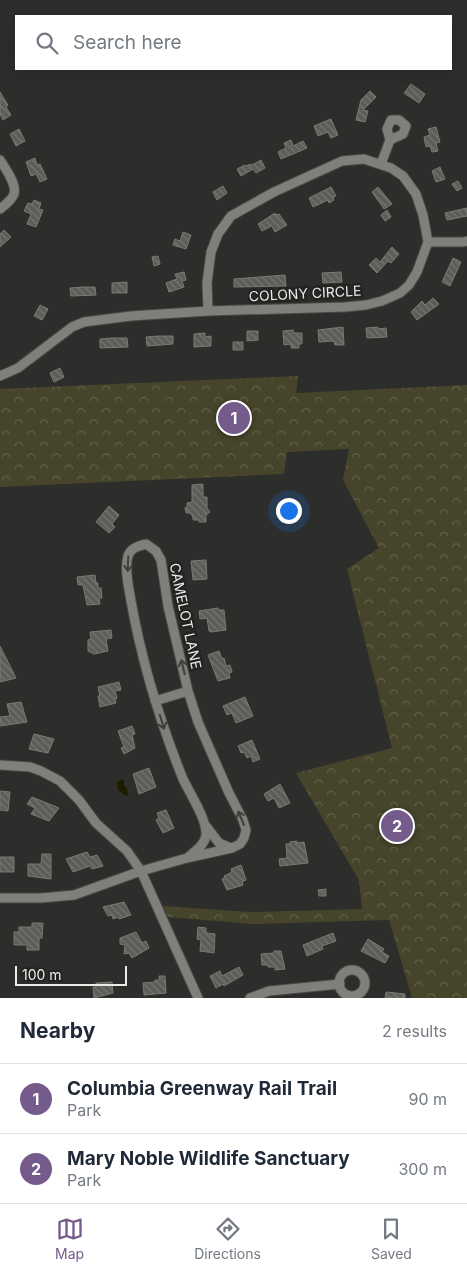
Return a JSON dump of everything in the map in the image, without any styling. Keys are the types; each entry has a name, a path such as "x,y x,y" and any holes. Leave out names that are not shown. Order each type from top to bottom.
{"street":[{"path":"381,164 390,140"},
{"path":"208,312 207,282 211,252 218,234 231,216 274,192 342,161 364,158 391,168 403,176 416,194 423,215 428,242 466,242"},
{"path":"0,160 14,188 14,194 0,209"},
{"name":"COLONY CIRCLE","path":"0,376 18,368 72,327 84,322 131,316 345,307 382,301 400,293 409,285 417,272 428,242"},
{"name":"CAMELOT LANE","path":"146,544 156,551 161,560 168,606 188,691 198,722 246,830 240,844 232,848 219,843 204,824 181,772 156,701 144,664 130,592 127,569 128,556 133,548 146,544"},
{"name":"CAMELOT LANE","path":"156,701 188,691"},
{"path":"0,766 30,767 60,780 96,824 126,851 141,871 198,998"},
{"path":"187,858 204,842 206,835 204,824"},
{"path":"0,898 74,896 141,871 232,848"},
{"path":"250,998 269,991 340,984"}],"green space":[{"path":"298,376 296,393 467,385 467,998 412,998 389,920 252,924 168,917 163,906 250,912 362,909 359,880 296,773 392,748 347,569 379,548 343,480 349,449 287,452 284,474 0,487 0,389"}],"shaded area":[{"path":"122,779 127,788 128,795 126,796 118,790 117,782"}],"building":[{"path":"411,84 425,94 419,103 404,93"},
{"path":"370,91 376,97 363,110 368,111 365,122 356,120 361,100"},
{"path":"0,92 8,105 6,107 11,115 3,120 0,114"},
{"path":"331,119 338,135 331,138 328,132 318,136 314,126"},
{"path":"436,127 440,142 436,143 438,151 432,152 430,146 426,147 424,137 430,135 428,129"},
{"path":"19,129 25,141 16,146 10,134"},
{"path":"291,140 293,146 303,141 307,148 281,159 278,152 286,148 284,143"},
{"path":"35,158 37,165 40,164 47,179 40,182 36,174 31,176 26,162"},
{"path":"261,160 265,168 256,173 253,169 241,176 237,169 245,165 252,165"},
{"path":"440,167 445,179 436,182 432,171"},
{"path":"458,181 462,188 457,191 452,184"},
{"path":"223,186 227,193 217,200 213,192"},
{"path":"331,187 336,196 333,197 334,200 329,203 328,200 313,207 309,198"},
{"path":"378,187 392,204 384,209 372,192"},
{"path":"34,200 41,203 39,209 43,210 36,227 27,224 31,214 24,211 28,203 32,204"},
{"path":"467,208 467,216 447,220 445,213"},
{"path":"387,210 391,217 385,221 381,215"},
{"path":"275,213 276,215 279,214 287,225 275,232 272,226 262,231 258,224"},
{"path":"4,230 11,237 0,247 0,234"},
{"path":"183,232 191,235 186,249 173,245 175,239 180,241"},
{"path":"392,247 399,254 391,263 388,261 377,273 369,265 376,258 380,262"},
{"path":"158,256 160,264 154,266 152,257"},
{"path":"453,258 461,262 450,286 442,282"},
{"path":"184,272 186,280 182,281 184,287 169,292 166,283 177,279 175,274"},
{"path":"341,272 342,282 323,283 322,273"},
{"path":"285,275 286,286 234,287 234,279"},
{"path":"127,282 127,293 112,293 112,283"},
{"path":"95,287 96,295 71,296 70,288"},
{"path":"433,298 439,304 417,320 411,312 422,301 425,305"},
{"path":"40,305 48,309 42,320 34,316"},
{"path":"343,327 344,345 335,345 334,341 319,342 318,330"},
{"path":"378,327 378,329 386,328 387,337 367,338 366,328"},
{"path":"293,330 294,333 302,333 302,344 299,344 299,348 291,348 291,344 284,345 283,331"},
{"path":"247,331 258,331 258,340 247,341"},
{"path":"205,333 205,337 211,336 211,346 194,347 194,334"},
{"path":"173,336 173,344 147,346 146,337"},
{"path":"127,338 128,347 100,348 100,339"},
{"path":"233,342 243,342 243,350 233,350"},
{"path":"60,368 64,377 54,382 50,373"},
{"path":"203,484 203,497 207,497 207,508 210,512 206,515 206,522 199,522 199,520 193,520 190,513 186,513 185,508 187,503 192,502 192,485"},
{"path":"109,506 119,515 112,524 115,527 109,533 96,522"},
{"path":"206,560 207,579 193,580 191,561"},
{"path":"95,575 98,588 101,588 102,598 99,598 100,604 87,605 83,585 78,585 77,577"},
{"path":"218,608 219,610 224,610 226,630 211,632 209,631 207,618 200,619 199,611"},
{"path":"111,630 112,638 106,639 108,651 94,654 88,651 88,640 91,639 90,632"},
{"path":"0,646 16,678 0,682"},
{"path":"219,651 222,659 224,658 226,666 230,665 232,672 229,673 230,678 218,681 208,655"},
{"path":"119,682 121,690 115,691 116,703 100,707 98,687"},
{"path":"245,697 253,716 236,723 232,713 227,715 223,706"},
{"path":"21,702 27,722 0,726 0,717 10,716 7,704"},
{"path":"132,726 135,734 132,735 135,748 124,754 121,748 124,747 118,731"},
{"path":"34,734 54,739 48,753 29,749"},
{"path":"252,740 260,759 253,762 251,756 247,758 244,752 241,753 238,746"},
{"path":"149,768 156,787 139,794 133,774"},
{"path":"280,784 290,803 279,808 274,798 268,801 264,794"},
{"path":"0,791 10,792 8,811 0,810"},
{"path":"32,797 59,808 49,821 31,814 35,808 27,804"},
{"path":"166,810 174,828 163,833 156,820 159,818 157,813"},
{"path":"297,841 297,843 304,842 308,863 280,866 279,859 287,858 286,844"},
{"path":"87,852 90,857 97,855 103,866 92,869 90,866 73,872 66,859"},
{"path":"42,854 51,854 51,879 28,876 28,864 41,864"},
{"path":"0,857 14,857 14,872 0,872"},
{"path":"241,865 246,880 242,882 243,885 227,890 222,879 232,872 231,869"},
{"path":"326,889 326,896 319,896 318,890"},
{"path":"124,902 131,915 119,919 118,917 113,919 112,915 108,916 103,907"},
{"path":"32,923 43,923 42,938 39,938 39,950 27,950 27,945 14,945 14,932 19,932 19,927 32,927"},
{"path":"198,927 206,928 206,933 215,934 214,953 200,951 201,940 197,939"},
{"path":"136,932 142,943 146,941 149,948 132,958 129,953 124,954 125,945 120,944 120,938"},
{"path":"333,933 336,941 322,946 323,949 307,956 303,945"},
{"path":"368,939 384,949 382,952 389,956 385,963 361,951"},
{"path":"274,951 281,951 285,969 275,970 275,967 262,965 261,954 274,953"},
{"path":"239,967 243,975 224,986 223,984 216,988 210,976 220,971 222,976"},
{"path":"159,976 165,976 166,993 144,995 143,983 155,982 155,980 159,980"},
{"path":"112,982 113,993 94,998 93,987 96,987 96,983"},
{"path":"386,992 405,994 405,998 385,998"}],"place":[{"name":"Columbia Greenway Rail Trail","path":"234,418"},
{"name":"Mary Noble Wildlife Sanctuary","path":"397,826"}]}
